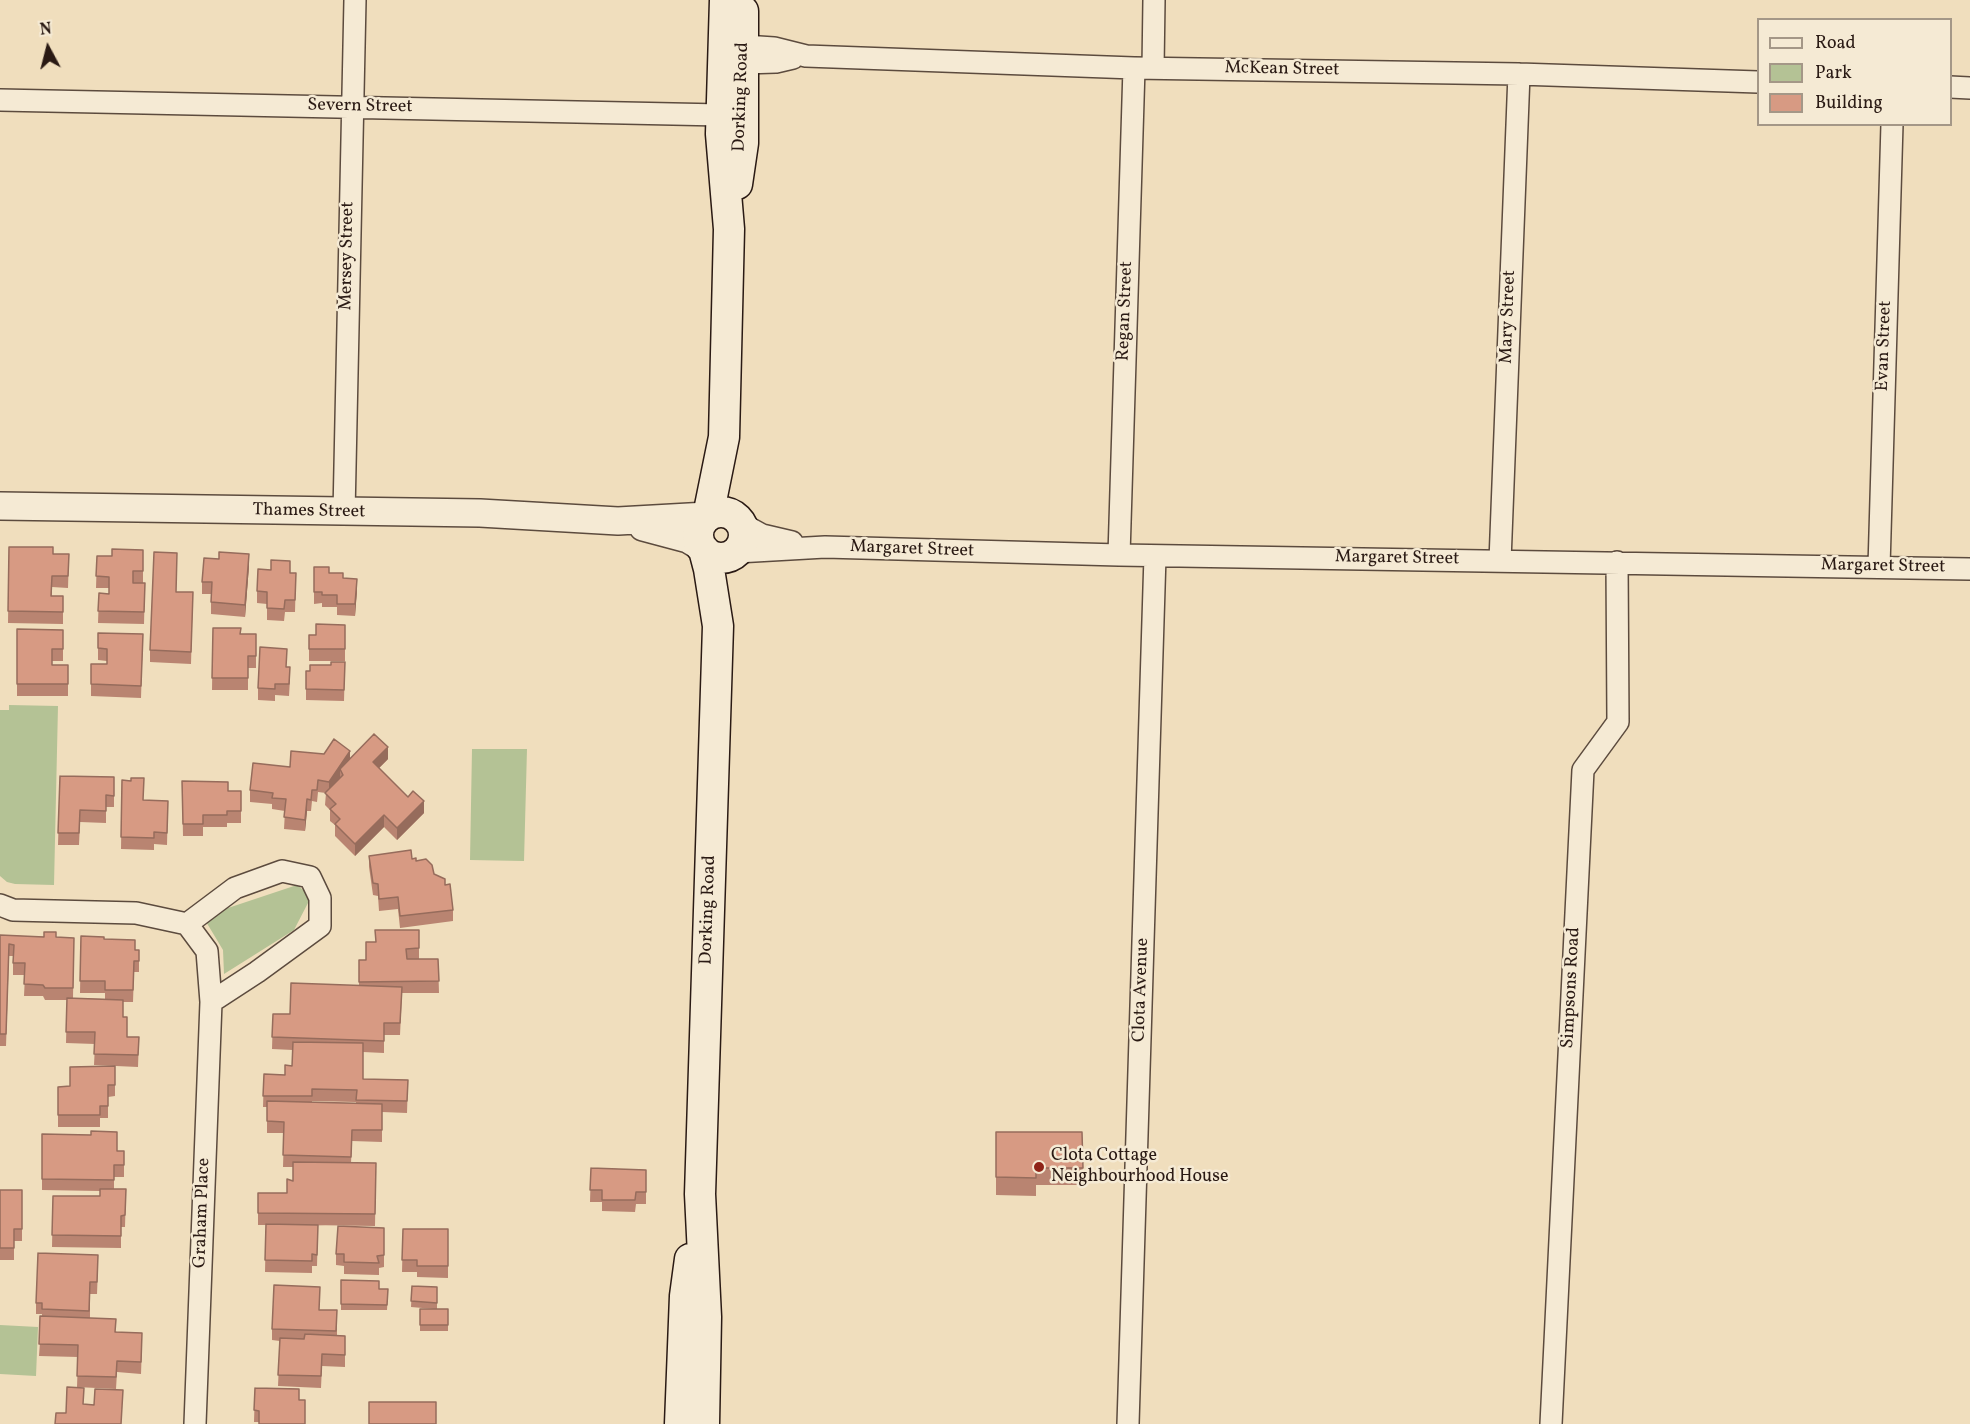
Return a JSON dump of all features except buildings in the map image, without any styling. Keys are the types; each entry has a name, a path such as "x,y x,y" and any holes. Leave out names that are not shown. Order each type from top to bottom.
{"main road":[{"name":"Dorking Road","path":"718,626 738,537 724,437 729,229 721,115 725,0"},
{"name":"Dorking Road","path":"729,229 743,143 742,0"},
{"name":"Dorking Road","path":"707,516 724,437"},
{"path":"721,512 734,515 738,537 722,558 709,555 702,549 698,540 699,527 707,516 721,512"},
{"name":"Dorking Road","path":"680,1424 694,1348 706,1317 700,1194 718,626 713,588 702,549"},
{"name":"Dorking Road","path":"694,1348 704,1424"}],"street":[{"name":"Mersey Street","path":"344,513 355,0"},
{"name":"Regan Street","path":"1119,555 1144,68 1154,0"},
{"name":"McKean Street","path":"744,55 774,48 806,56 1144,68 1519,74 1757,82"},
{"name":"Mary Street","path":"1500,561 1519,74"},
{"path":"1952,87 1970,88"},
{"name":"Severn Street","path":"0,100 721,115"},
{"name":"Evan Street","path":"1879,567 1892,126"},
{"name":"Thames Street","path":"0,506 492,514 618,520 707,516"},
{"name":"Thames Street","path":"618,520 688,540 702,549"},
{"name":"Margaret Street","path":"738,537 756,533 825,547 1155,556 1970,569"},
{"name":"Clota Avenue","path":"1128,1424 1155,556"},
{"name":"Simpsons Road","path":"1551,1424 1583,770 1618,722 1617,562"},
{"path":"0,905 13,910 136,913 187,924 235,888 282,871 310,877 320,898 320,926 291,949 211,1002"},
{"name":"Graham Place","path":"187,924 207,951 211,1002 195,1424"}],"green space":[{"path":"9,705 58,706 54,885 15,884 7,882 0,876 0,710 9,710"},
{"path":"472,749 527,749 524,861 470,860"},
{"path":"297,885 306,892 309,901 294,930 224,974 223,950 205,920 210,914"},
{"path":"0,1325 38,1327 36,1376 0,1374"}],"place":[{"name":"Clota Cottage Neighbourhood House","path":"1039,1167"}]}
